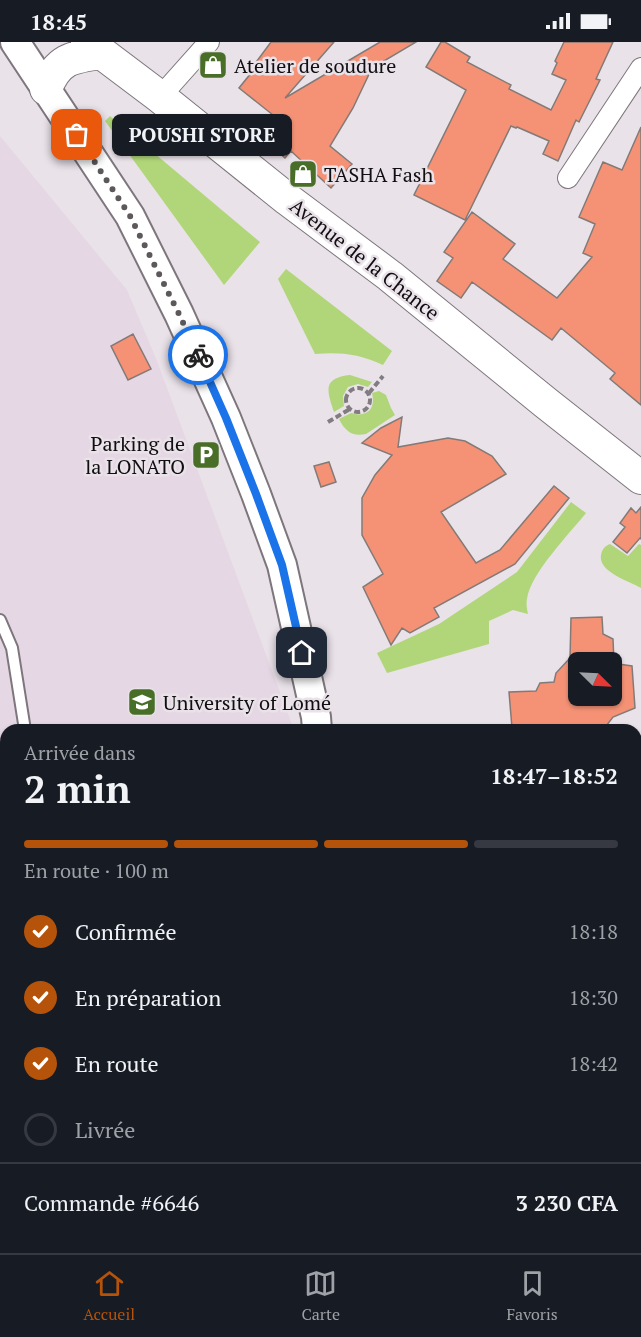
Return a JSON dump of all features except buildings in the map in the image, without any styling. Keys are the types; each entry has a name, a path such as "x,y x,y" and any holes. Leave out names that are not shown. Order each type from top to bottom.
{"main road":[{"name":"Avenue de la Chance","path":"94,47 287,199 390,276 640,476"},
{"path":"46,89 50,78 62,64 94,47"}],"street":[{"path":"160,97 209,42"},
{"path":"16,45 130,216 179,314 226,418 282,565 317,724"},
{"path":"568,178 641,68"}],"lane":[{"path":"0,620 12,648 24,724"}],"path":[{"path":"369,393 357,387 349,392 346,401 350,409 358,412 366,409 370,401 369,393 383,376"},
{"path":"328,422 350,409"}],"shaded area":[{"name":"University of Lomé","path":"0,136 127,290 157,361 292,724 0,724"}],"green space":[{"path":"110,116 260,242 224,285 105,121"},
{"path":"286,269 392,351 383,365 350,355 315,354 278,279"},
{"path":"350,375 372,382 368,387 358,384 348,387 343,396 344,406 334,412 329,392 331,382"},
{"path":"379,391 386,395 395,415 366,434 357,435 346,430 339,419 351,413 362,414 369,411 373,404 372,393"},
{"path":"571,502 586,513 535,578 527,599 528,614 513,610 489,621 489,644 387,673 377,653 439,624 517,572"},
{"path":"610,544 628,556 639,544 641,545 641,588 615,575 604,566 601,553"}],"way so far":[{"path":"77,135 130,216 198,355"}],"place":[{"name":"Atelier de soudure","path":"213,65"},
{"name":"POUSHI STORE","path":"77,135"},
{"name":"TASHA Fash","path":"303,174"},
{"name":"Parking de la LONATO","path":"206,455"},
{"name":"University of Lomé","path":"142,702"}],"route":[{"path":"198,355 226,418 282,565 302,653"}]}
